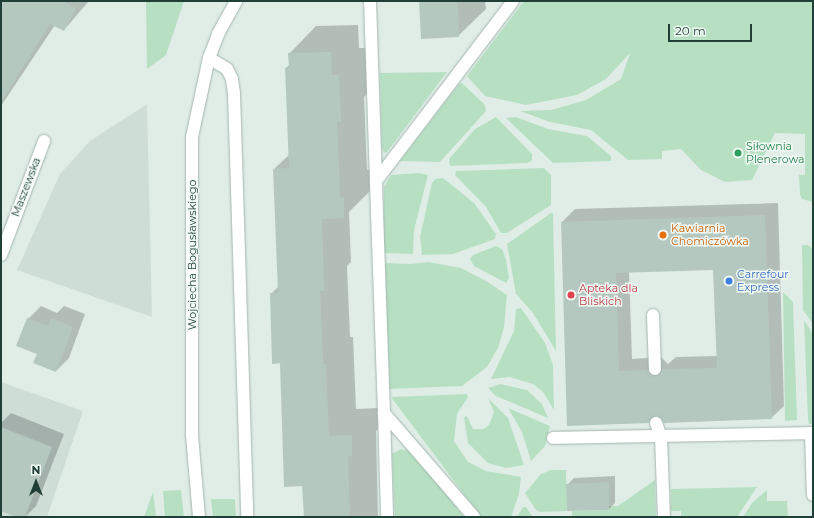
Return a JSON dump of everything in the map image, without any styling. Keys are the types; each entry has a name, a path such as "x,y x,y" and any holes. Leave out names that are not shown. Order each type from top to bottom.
{"street":[{"name":"Wojciecha Bogusławskiego","path":"199,517 192,435 192,137 209,58 218,34 236,1"},
{"path":"370,1 387,517"},
{"path":"376,181 506,4"},
{"path":"209,58 227,70 232,79 234,94 247,517"},
{"name":"Maszewska","path":"1,255 44,141"},
{"path":"653,315 655,370"},
{"path":"384,413 474,517"},
{"path":"656,423 661,437 664,517"},
{"path":"552,438 812,433 813,495"}],"shaded area":[{"path":"147,104 152,317 17,270 60,174 90,141"},
{"path":"1,382 83,411 47,517 1,517"}],"green space":[{"path":"146,1 184,1 166,55 147,69"},
{"path":"524,1 813,1 813,202 802,199 800,195 799,175 805,175 805,134 775,133 752,180 725,182 701,170 681,149 662,151 662,159 628,160 591,130 550,122 520,111 551,110 586,100 621,79 630,53 606,79 577,95 526,105 485,96 467,76"},
{"path":"447,72 387,152 384,153 382,148 380,73"},
{"path":"462,83 485,105 486,111 440,162 400,161 459,84"},
{"path":"496,117 532,154 532,160 528,163 450,166 449,159 475,129"},
{"path":"516,117 548,129 587,136 611,156 611,161 553,163 506,118"},
{"path":"544,168 551,175 551,205 507,233 501,233 486,207 455,175 456,171"},
{"path":"419,173 428,175 414,230 413,254 384,253 384,187 391,175"},
{"path":"443,178 474,203 496,234 495,239 453,254 422,255 420,237 432,183 435,179"},
{"path":"553,213 556,351 533,313 516,294 507,244"},
{"path":"802,245 808,245 813,249 813,324 803,310"},
{"path":"496,246 502,249 506,259 509,278 506,283 474,266 470,259 473,255"},
{"path":"428,262 461,268 486,281 507,295 504,327 498,348 487,367 462,386 390,389 384,263 410,264"},
{"path":"783,292 793,302 797,420 785,421"},
{"path":"521,308 545,343 553,365 554,410 543,392 533,384 510,377 491,379 514,331 516,309"},
{"path":"804,320 813,334 813,424 809,424 808,420"},
{"path":"500,384 527,390 542,404 548,418 496,396 488,388"},
{"path":"467,394 468,397 457,414 454,441 468,462 486,471 521,477 519,494 511,517 481,517 391,397"},
{"path":"488,398 508,418 524,465 506,468 488,463 468,443 464,417 467,416 473,429 484,429 489,425 494,412"},
{"path":"508,408 550,426 545,446 531,461 522,432"},
{"path":"401,449 412,451 464,517 395,517 392,454"},
{"path":"551,470 566,470 567,511 540,512 536,510 525,493 541,474"},
{"path":"655,480 656,517 572,517 572,511 609,510 609,506 618,506"},
{"path":"757,487 737,517 681,517 681,511 671,511 671,489"},
{"path":"181,490 184,517 165,517 163,491"},
{"path":"767,490 767,501 787,501 788,517 743,517 752,503"},
{"path":"153,492 156,517 144,517"},
{"path":"211,499 235,499 236,517 213,517"},
{"path":"523,507 526,507 533,517 517,517"}],"building":[{"path":"1,1 63,1 76,9 64,31 50,24 1,102"},
{"path":"419,1 458,1 459,37 421,39"},
{"path":"331,52 332,75 339,75 341,122 337,122 340,197 344,197 344,218 322,219 324,291 320,291 323,364 326,364 329,436 352,435 352,456 348,456 350,517 304,517 302,486 284,487 280,363 272,364 270,293 278,293 273,169 289,168 285,68 289,67 288,53"},
{"path":"765,215 772,419 664,423 657,416 651,418 649,423 567,426 561,222","holes":["713,270 717,368 662,369 659,375 655,376 648,370 619,371 616,273"]},
{"path":"27,318 48,326 51,318 73,327 56,372 33,363 37,354 16,346"},
{"path":"1,427 52,447 25,517 16,517 1,511"},
{"path":"609,482 609,510 567,511 566,484"}],"place":[{"name":"Siłownia Plenerowa","path":"738,153"},
{"name":"Kawiarnia Chomiczówka","path":"663,235"},
{"name":"Carrefour Express","path":"729,281"},
{"name":"Apteka dla Bliskich","path":"571,295"}]}
